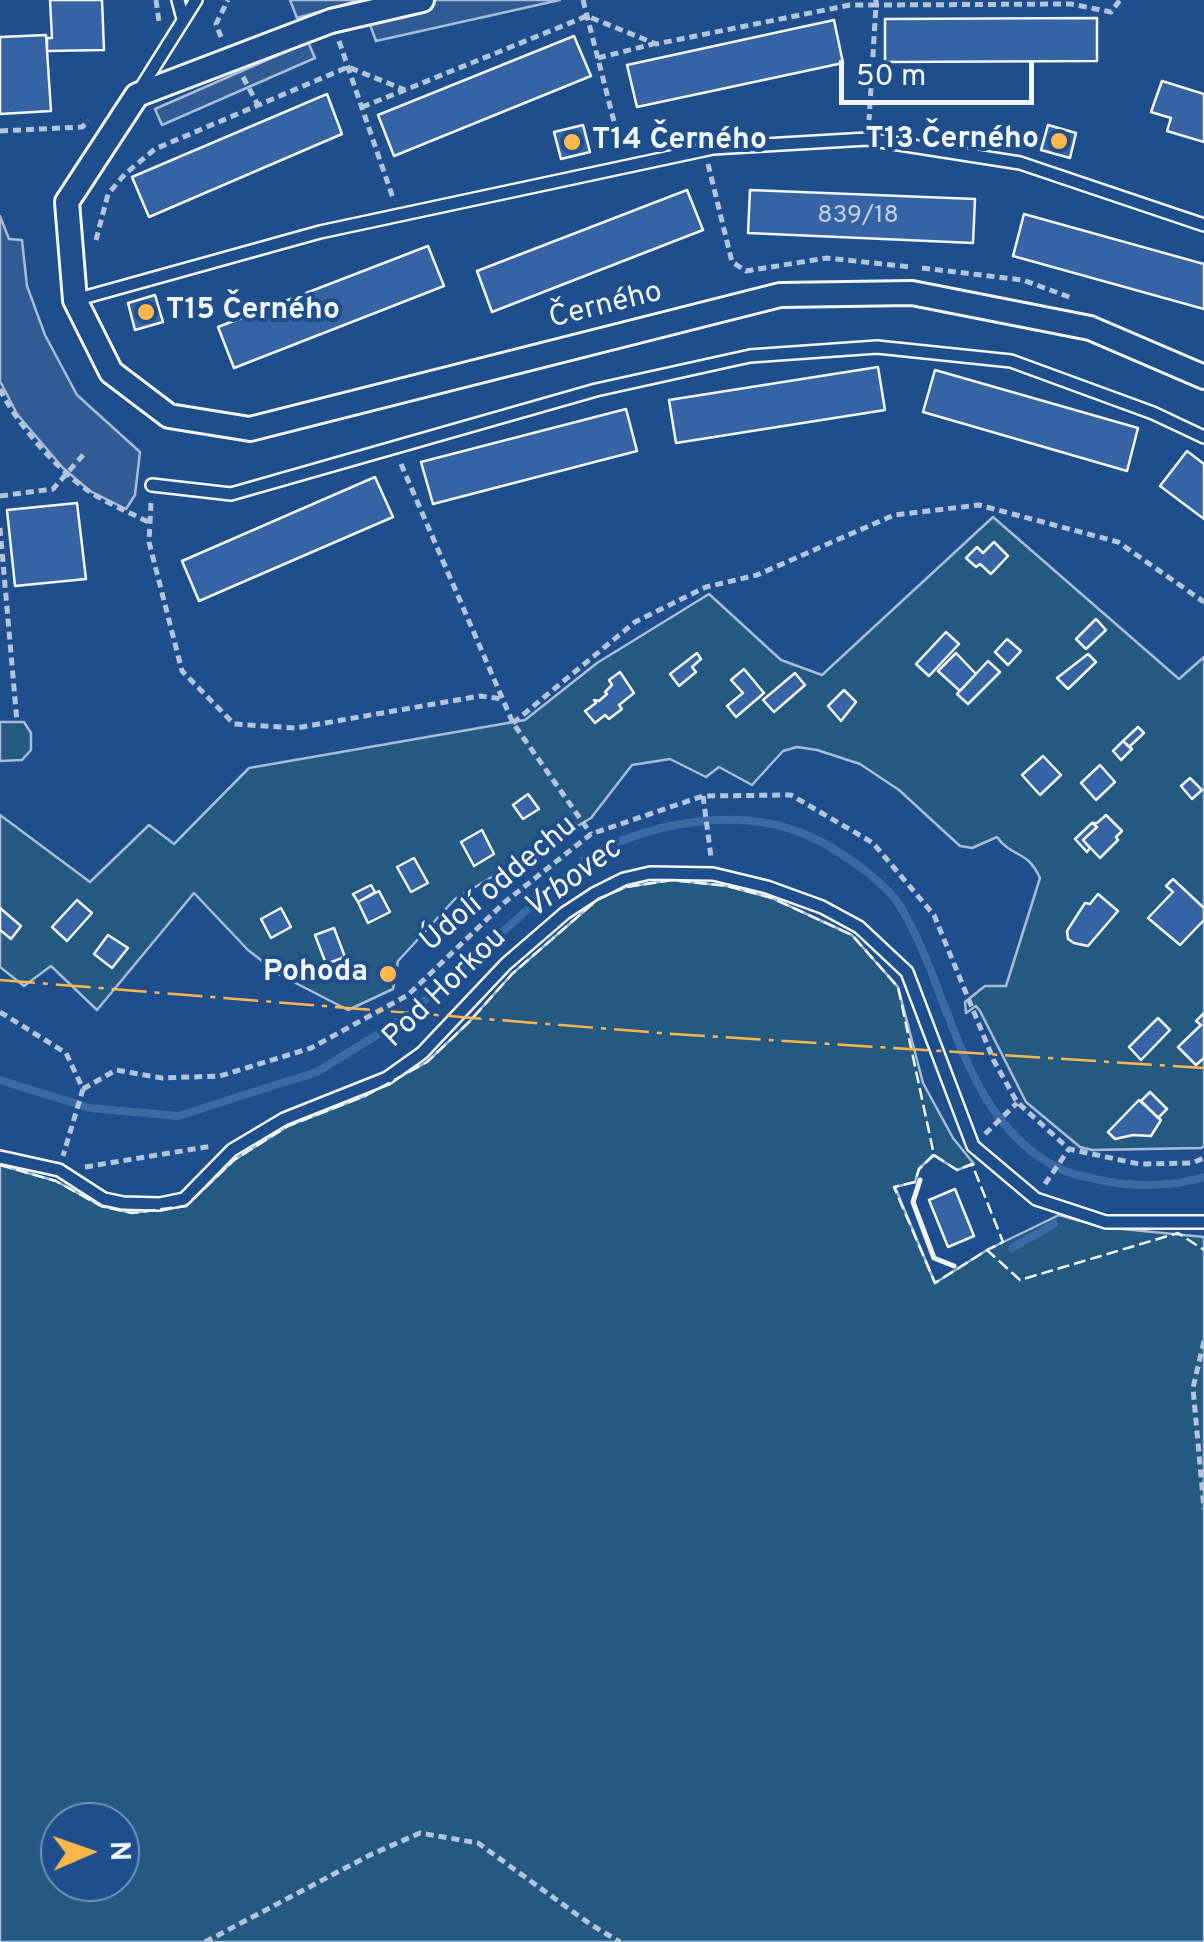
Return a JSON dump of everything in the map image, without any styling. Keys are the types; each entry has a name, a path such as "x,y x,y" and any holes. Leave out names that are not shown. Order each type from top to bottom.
{"street":[{"path":"137,94 331,21 422,0"},
{"name":"Černého","path":"137,94 68,202 75,300 112,372 169,416 250,428 780,294 912,293 1090,328 1204,377"}],"lane":[{"path":"178,0 184,19"},
{"name":"Černého","path":"137,94 196,0"},
{"path":"75,300 398,213 713,148 867,138 1020,163 1204,225"},
{"path":"152,485 231,494 596,390 750,356 877,347 1011,361 1153,413 1204,437"},
{"name":"Pod Horkou","path":"0,1156 59,1170 104,1199 160,1204 184,1199 232,1150 284,1119 387,1078 422,1053 506,964 565,912 594,894 624,879 650,873 713,874 767,887 822,907 858,927 907,972 972,1146 1036,1199 1106,1222 1204,1222"}],"path":[{"path":"156,0 160,29"},
{"path":"583,0 625,166"},
{"path":"598,58 876,2 1071,4 1111,12 1120,0"},
{"path":"867,138 876,2"},
{"path":"362,107 587,16 656,44"},
{"path":"331,21 398,213"},
{"path":"96,244 108,194 156,149 348,66 405,90"},
{"path":"250,87 258,105"},
{"path":"0,131 82,126 98,114"},
{"path":"0,389 9,409 65,472 88,491 150,523"},
{"path":"393,446 513,722 591,834"},
{"path":"0,496 53,489 84,454"},
{"path":"152,485 149,542 182,671 234,724 296,728 480,696 503,698"},
{"path":"513,722 635,622 706,588 757,575 894,516 979,506 1118,542 1204,602"},
{"path":"0,528 17,722"},
{"name":"Údolí oddechu","path":"83,1089 116,1070 162,1078 220,1076 312,1048 408,995 505,902 591,834 704,796 791,795 872,844 934,915 1014,1105 1067,1152"},
{"path":"704,796 710,852"},
{"path":"0,1012 66,1053 83,1089 59,1170 142,1159 256,1136"},
{"path":"989,1130 1014,1105"},
{"path":"1047,1181 1067,1152 1139,1164 1192,1163 1204,1158"},
{"path":"1204,1341 1193,1388 1204,1509"},
{"path":"205,1942 420,1833 478,1843 620,1942"}],"shaded area":[{"path":"290,0 361,0 297,18"},
{"path":"361,0 560,0 376,41"},
{"path":"308,42 315,58 162,125 155,109"},
{"path":"0,216 9,239 22,240 27,286 45,335 77,395 140,452 135,495 126,509 90,491 63,468 17,414 0,381"},
{"path":"993,517 1179,679 1204,657 1201,1148 1080,1147 1026,1102 980,1011 976,1006 966,1013 965,1002 985,986 1006,986 1040,878 1035,869 997,837 972,848 960,846 899,790 860,764 817,750 797,747 783,751 752,785 719,767 706,777 670,759 632,765 591,818 455,899 398,961 393,989 348,1010 280,975 248,950 194,893 97,1010 51,966 24,986 0,967 0,815 90,882 149,825 174,844 249,768 525,720 597,663 709,594 781,660 822,675"},
{"path":"0,722 24,722 31,733 31,750 22,760 0,761"},
{"path":"672,880 727,886 772,898 852,935 898,987 923,1083 953,1138 974,1164 957,1170 933,1155 919,1169 915,1182 895,1187 935,1283 987,1250 1059,1215 1102,1227 1204,1237 1204,1942 0,1942 0,1165 56,1181 101,1206 132,1213 186,1206 234,1160 288,1126 365,1096 427,1062 512,974 598,899 626,887"}],"building":[{"path":"50,0 102,0 104,50 47,51 47,38 52,38"},
{"path":"1097,18 1097,61 885,62 885,19"},
{"path":"834,20 843,63 637,107 627,65"},
{"path":"46,35 51,111 0,114 0,37"},
{"path":"574,36 591,76 394,156 378,115"},
{"path":"1162,81 1204,94 1204,142 1167,131 1171,118 1151,112"},
{"path":"327,94 342,134 149,217 132,177"},
{"name":"T14 Černého","path":"583,125 590,152 561,159 554,132"},
{"name":"T13 Černého","path":"1048,125 1076,133 1070,158 1041,150"},
{"path":"687,190 703,230 492,312 477,271"},
{"path":"750,190 975,199 973,243 748,233"},
{"path":"1024,214 1204,264 1204,309 1013,256"},
{"path":"428,246 444,286 234,368 218,327"},
{"name":"T15 Černého","path":"155,295 163,322 135,330 128,303"},
{"path":"878,367 885,410 676,443 669,400"},
{"path":"935,370 1138,428 1127,471 923,412"},
{"path":"626,409 637,451 433,504 421,462"},
{"path":"1187,451 1204,464 1204,519 1160,486"},
{"path":"375,477 393,517 199,601 182,561"},
{"path":"77,503 86,579 15,586 7,510"},
{"path":"994,542 1008,556 991,574 966,558 977,547 983,553"},
{"path":"1096,619 1106,630 1086,649 1076,639"},
{"path":"946,632 959,644 929,676 916,664"},
{"path":"1007,639 1021,651 1008,665 995,652"},
{"path":"697,653 701,659 692,667 696,672 679,686 670,674"},
{"path":"956,653 976,674 960,691 938,671"},
{"path":"1088,654 1096,662 1068,689 1057,678"},
{"path":"988,661 1000,672 968,704 957,694"},
{"path":"744,669 764,693 736,717 727,706 743,693 731,680"},
{"path":"620,672 634,693 609,719 605,715 595,723 585,711 596,703 594,700 599,701 607,694 612,685 609,680"},
{"path":"795,673 805,685 774,712 763,700"},
{"path":"844,690 856,702 841,721 828,706"},
{"path":"1138,727 1144,733 1129,747 1123,741"},
{"path":"1123,741 1132,749 1121,760 1113,751"},
{"path":"1043,756 1061,775 1040,795 1022,775"},
{"path":"1100,765 1115,782 1096,800 1081,783"},
{"path":"1190,778 1202,790 1192,799 1181,786"},
{"path":"528,794 539,809 523,819 513,805"},
{"path":"1106,815 1122,831 1100,858 1083,840 1097,827 1092,823"},
{"path":"1092,823 1097,827 1083,840 1090,848 1087,852 1075,839"},
{"path":"482,830 494,854 474,866 461,842"},
{"path":"414,858 428,883 411,892 397,867"},
{"path":"1173,879 1204,908 1204,920 1180,945 1148,918 1173,892 1166,886"},
{"path":"371,885 375,892 358,902 353,894"},
{"path":"379,891 390,912 368,923 358,902"},
{"path":"1098,894 1118,911 1088,946 1074,943 1068,939 1067,931 1085,903 1090,904"},
{"path":"77,900 92,913 67,941 52,927"},
{"path":"0,908 21,926 11,939 0,930"},
{"path":"281,908 291,927 271,938 261,919"},
{"path":"334,928 345,957 326,964 315,935"},
{"path":"108,935 128,948 112,968 94,954"},
{"path":"1204,1013 1204,1058 1196,1065 1178,1047 1201,1025 1196,1021"},
{"path":"1158,1018 1170,1030 1141,1060 1129,1047"},
{"path":"1150,1092 1167,1109 1158,1118 1141,1101"},
{"path":"1139,1100 1161,1120 1151,1136 1115,1139 1108,1132"},
{"path":"955,1189 974,1236 948,1247 929,1200"}],"waterway":[{"name":"Vrbovec","path":"0,1080 90,1108 178,1116 317,1072 406,1017 586,858 659,828 699,821 751,821 790,829 826,844 863,869 894,898 918,940 981,1089 1002,1122 1029,1149 1067,1172 1112,1182 1165,1184 1204,1177"},
{"path":"1012,1248 1054,1224"}],"fence":[{"path":"0,1165 56,1181 101,1206 132,1213 186,1206 234,1160 288,1126 365,1096 427,1062 512,974 598,899 626,887 672,880 727,886 772,898 852,935 898,987 934,1155 919,1169 915,1182 894,1187 935,1283 987,1250 1020,1280 1178,1233 1204,1250"},
{"path":"934,1155 957,1170 972,1164 1003,1242 987,1250"}],"wall":[{"path":"920,1180 913,1202 934,1258 954,1266"}],"power":[{"path":"0,980 660,1033 1204,1068"}],"place":[{"name":"T13 Černého","path":"1059,141"},
{"name":"T14 Černého","path":"572,142"},
{"name":"T15 Černého","path":"146,312"},
{"name":"Pohoda","path":"388,974"}]}
